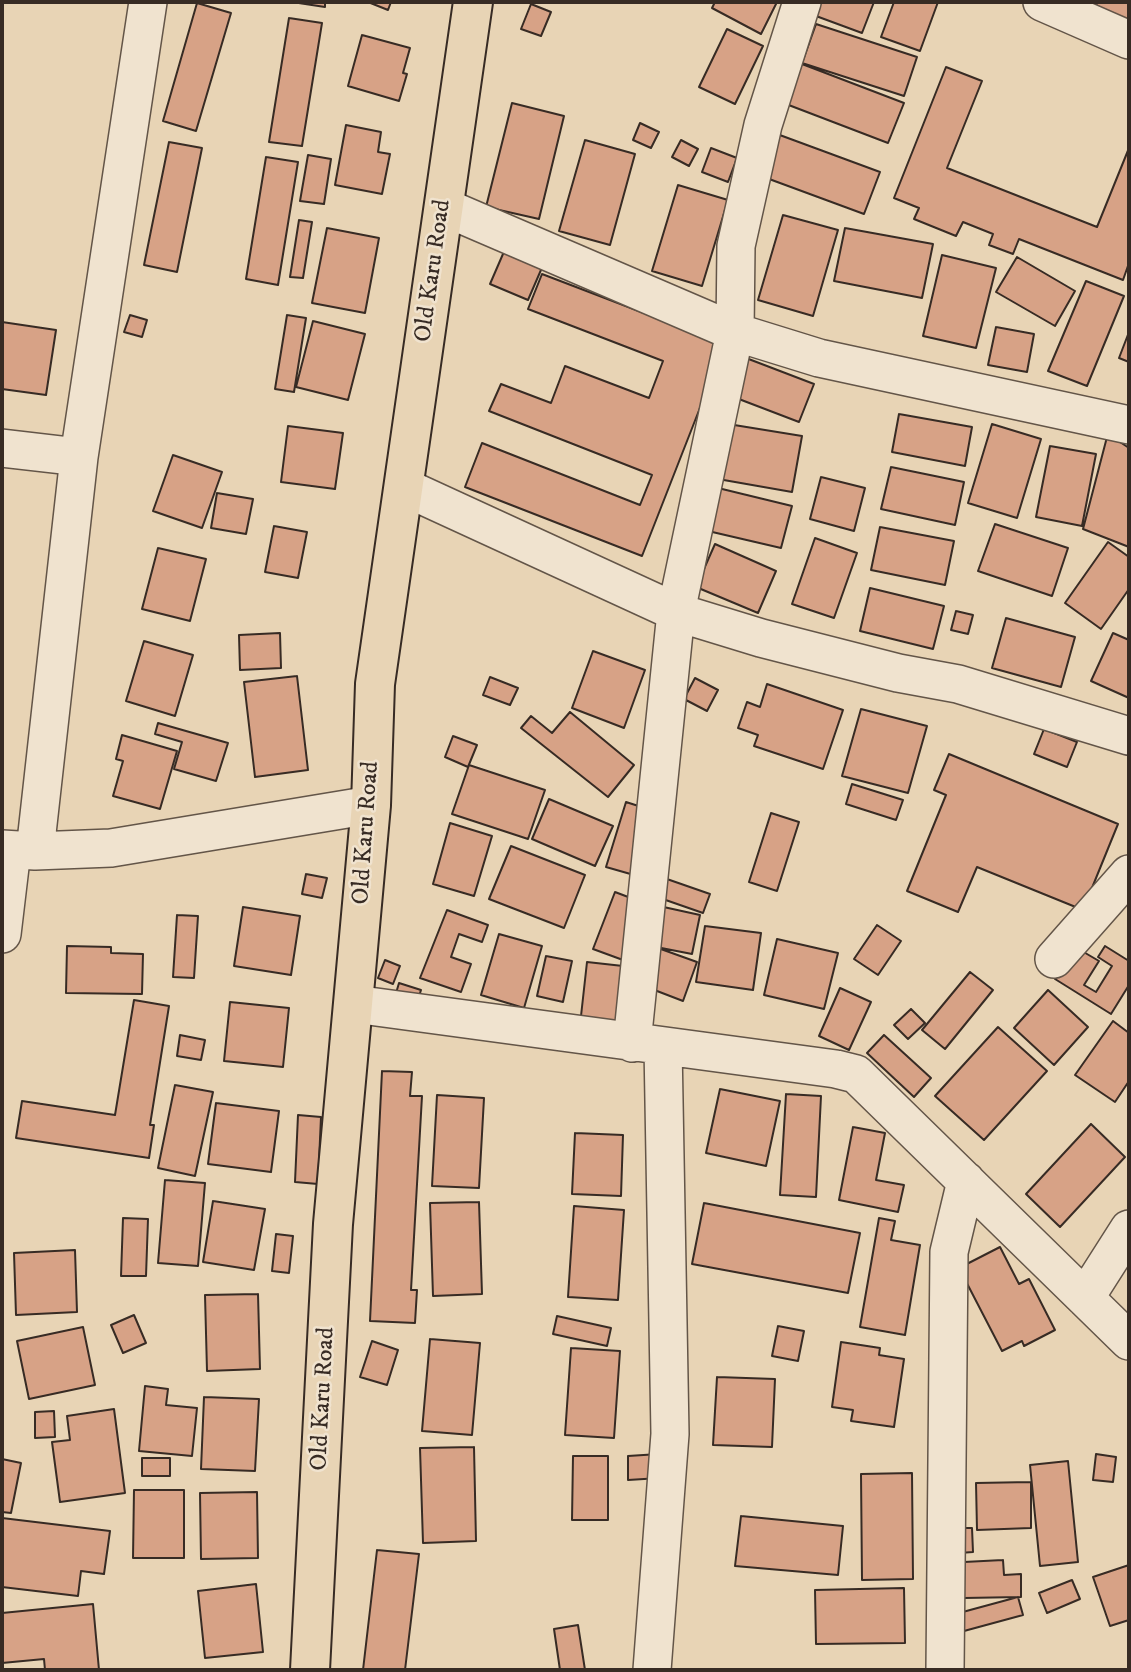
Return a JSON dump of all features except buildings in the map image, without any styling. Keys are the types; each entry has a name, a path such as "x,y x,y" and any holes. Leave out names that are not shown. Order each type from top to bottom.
{"main road":[{"name":"Old Karu Road","path":"310,1670 333,1223 371,805 375,684 473,2"}],"street":[{"path":"2,933 79,457 148,2"},
{"path":"652,1670 670,1434 647,1045 676,612 735,331 736,246 764,125 803,2"},
{"path":"1042,2 1129,40"},
{"path":"443,207 735,331 820,358 1129,425"},
{"path":"2,449 79,457"},
{"path":"404,487 676,612 761,638 885,670 958,684 1129,736"},
{"path":"16,850 111,848 371,805"},
{"path":"1054,959 1129,874"},
{"path":"355,1004 836,1069 856,1074 1129,1341"},
{"path":"945,1670 949,1252 966,1181"},
{"path":"1085,1298 1129,1228"}]}
